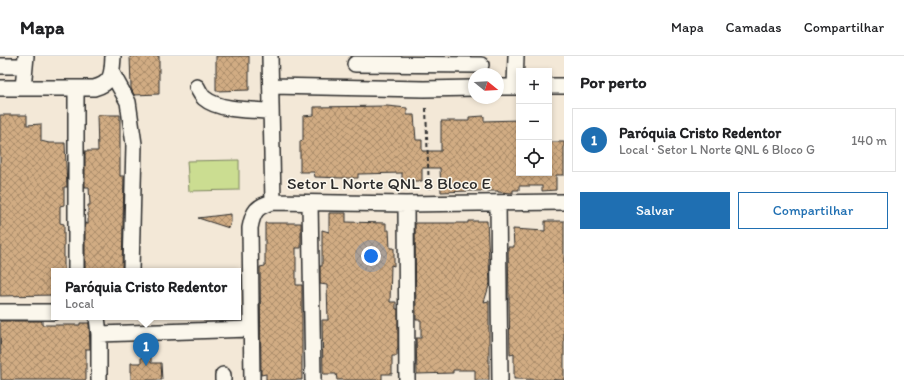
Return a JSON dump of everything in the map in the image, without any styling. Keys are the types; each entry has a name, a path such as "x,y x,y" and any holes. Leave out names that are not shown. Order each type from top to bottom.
{"street":[{"path":"0,88 94,88 103,86 109,80 112,73 113,56"},
{"path":"252,380 250,329 244,310 250,228 252,219 256,210 268,203 271,111 270,56"},
{"path":"516,56 516,68"},
{"path":"355,87 355,60 481,65"},
{"path":"0,66 26,61 23,88"},
{"path":"112,73 128,102 134,144 130,268"},
{"path":"271,86 468,88"},
{"path":"552,86 564,86"},
{"path":"197,87 204,97 214,104 231,108 271,111"},
{"path":"504,87 516,87"},
{"path":"76,88 76,268"},
{"name":"Setor L Norte QNL 8 Bloco E","path":"268,203 406,204 564,202"},
{"path":"310,203 313,380"},
{"path":"498,203 500,380"},
{"path":"406,204 407,380"},
{"path":"0,312 51,312"},
{"path":"97,320 99,334 99,380"},
{"path":"99,334 250,329"}],"path":[{"path":"426,108 429,203"}],"green space":[{"path":"239,160 239,190 189,191 187,161"}],"building":[{"path":"130,56 159,56 159,94 134,95 131,88"},
{"path":"216,56 249,56 249,90 216,91"},
{"path":"387,106 407,108 407,115 414,115 416,140 422,140 422,151 441,151 441,121 469,121 469,117 484,116 484,121 516,120 516,176 552,176 552,142 564,142 564,175 556,175 556,190 542,191 542,186 519,186 519,190 513,190 513,193 498,191 441,192 440,168 422,168 422,181 402,181 402,173 358,174 358,178 315,177 314,172 300,172 300,141 303,140 303,116 314,115 314,107"},
{"path":"0,115 27,115 27,125 41,124 41,141 49,143 65,143 67,187 64,187 64,205 60,206 60,223 64,224 64,268 51,268 51,295 0,296"},
{"path":"97,115 120,115 120,176 124,176 122,268 85,268 85,223 88,224 88,205 90,205 89,187 85,187 85,151 98,151"},
{"path":"329,213 346,213 346,222 386,223 386,230 389,230 390,248 394,248 394,266 391,265 390,302 396,302 396,309 398,309 398,350 397,356 392,356 392,374 382,374 382,380 337,380 336,374 323,374 322,320 328,320 327,285 320,284 320,266 322,266 322,230 329,232"},
{"path":"231,214 229,228 198,218"},
{"path":"468,221 487,221 490,283 484,302 489,301 489,380 475,380 475,370 453,370 453,373 417,374 416,338 421,338 421,320 416,320 415,223 468,223"},
{"path":"545,221 564,221 564,380 514,379 514,354 510,355 508,247 514,247 513,229 545,231"},
{"path":"265,223 301,223 301,248 296,248 296,285 302,285 302,380 266,380 266,374 261,375 260,267 265,266"},
{"path":"0,321 42,321 42,325 80,325 80,323 89,323 90,349 86,349 86,380 1,380"},
{"path":"141,357 151,357 151,363 161,363 162,380 131,380 131,363 141,363"}],"place":[{"name":"Paróquia Cristo Redentor","path":"146,366"}]}
